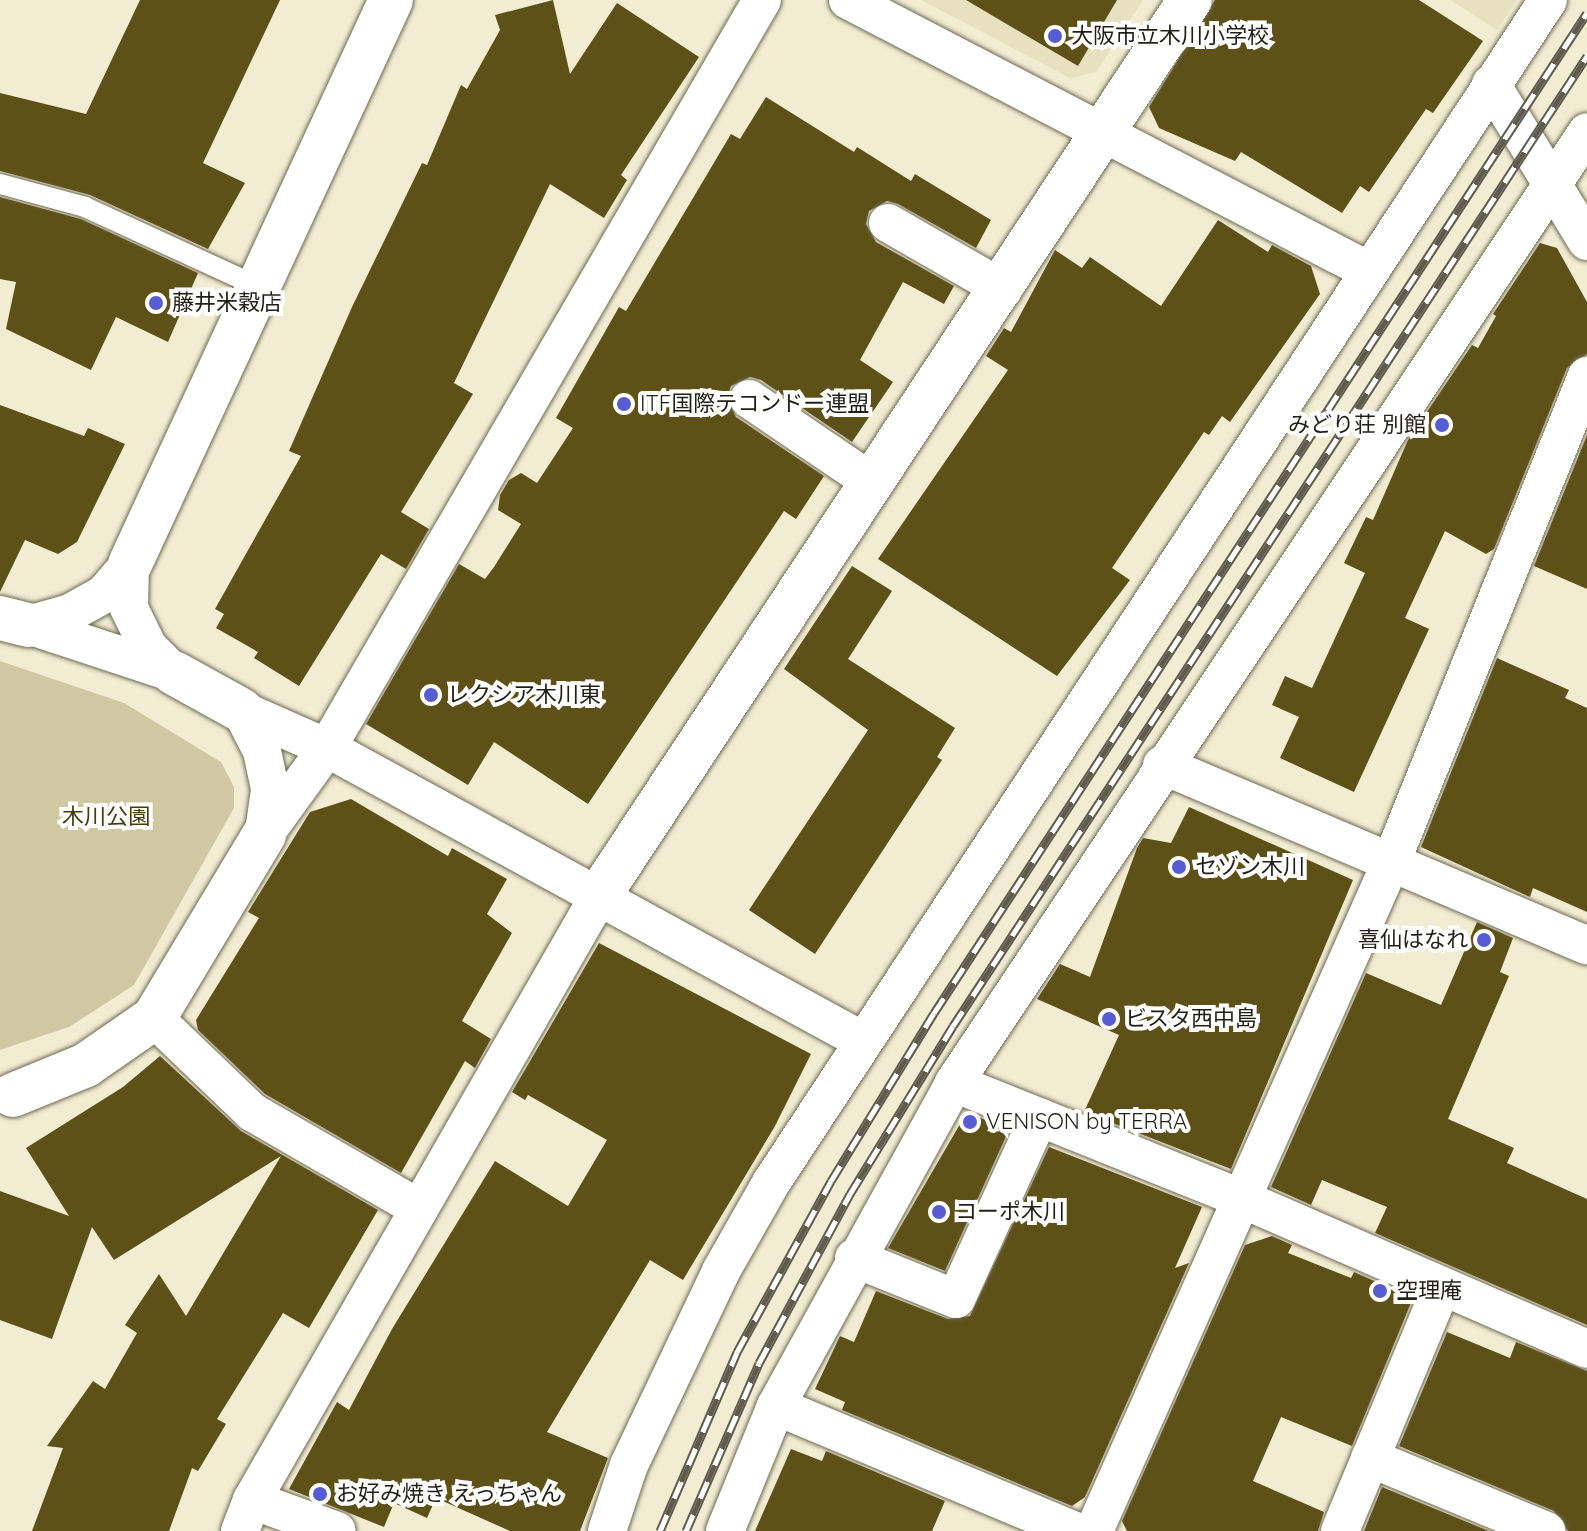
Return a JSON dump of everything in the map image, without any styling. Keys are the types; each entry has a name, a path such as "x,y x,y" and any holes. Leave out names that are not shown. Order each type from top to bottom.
{"street":[{"path":"14,621 70,613 104,594 130,564 391,0"},
{"path":"4,1097 86,1065 154,1018 264,835 327,748 762,0"},
{"path":"848,0 1369,271"},
{"path":"337,1531 246,1515 418,1208 600,894 1003,289 1190,0"},
{"path":"607,1531 629,1465 721,1271 861,1040 1548,0"},
{"path":"1491,84 1553,180 1587,241"},
{"path":"725,1531 776,1406 854,1258 954,1083 1162,765 1587,132"},
{"path":"888,223 1003,289"},
{"path":"1094,1531 1392,860 1587,376"},
{"path":"749,399 873,483"},
{"path":"130,564 129,608 148,647 174,673"},
{"path":"14,621 174,673 241,710 327,748 600,894 861,1040"},
{"path":"241,710 262,751 270,790 264,835"},
{"path":"1162,765 1587,945"},
{"path":"154,1018 252,1112 418,1208"},
{"path":"954,1083 1242,1199 1587,1349"},
{"path":"854,1258 956,1299 1039,1117"},
{"path":"1340,1531 1442,1286"},
{"path":"776,1406 1075,1531"},
{"path":"1370,1458 1546,1531"}],"lane":[{"path":"0,184 85,207 259,287"}],"shaded area":[{"name":"大阪市立木川小学校","path":"921,0 1143,0 1096,72 1070,78"},
{"path":"1450,0 1517,0 1497,30"}],"green space":[{"name":"木川公園","path":"0,661 124,703 221,762 234,787 234,808 134,985 69,1027 0,1050"}],"building":[{"path":"140,0 280,0 203,163 245,183 208,249 90,195 0,171 0,93 86,114"},
{"path":"553,0 570,74 617,3 699,57 621,175 627,180 604,218 550,184 454,383 473,394 401,512 429,529 406,569 381,554 299,686 254,658 258,652 216,628 224,614 215,609 301,456 289,451 352,307 422,163 427,165 461,85 467,89 500,30 495,15"},
{"path":"966,0 1117,0 1078,66"},
{"path":"1215,0 1419,0 1483,41 1433,113 1426,109 1369,192 1360,186 1342,213 1241,152 1235,161 1159,128 1149,107"},
{"path":"766,97 854,152 857,147 911,181 915,174 991,220 976,248 898,204 887,201 869,211 866,224 876,242 954,286 944,304 903,282 860,360 893,382 852,442 761,380 750,377 731,386 727,398 736,417 824,476 796,519 784,511 588,804 494,742 468,785 366,724 459,564 485,579 494,567 521,524 498,510 500,495 509,480 521,473 537,483 573,428 556,418 619,307 626,311 731,134 740,139"},
{"path":"0,197 81,219 198,273 168,342 116,317 91,370 6,329 16,282 0,279"},
{"path":"1218,220 1268,252 1272,245 1311,266 1320,294 1230,422 1222,416 1209,435 1204,432 1112,568 1130,580 1057,676 878,559 1008,370 986,356 1004,328 1011,332 1055,250 1082,268 1090,257 1161,306"},
{"path":"1540,243 1557,248 1587,302 1587,354 1567,368 1494,549 1486,554 1445,531 1405,618 1429,629 1354,792 1280,758 1299,717 1272,705 1285,676 1312,688 1365,573 1344,563 1366,517 1373,520 1408,440 1472,345 1478,348 1496,316 1493,314"},
{"path":"0,405 84,436 88,428 125,444 77,542 58,554 25,540 0,592"},
{"path":"1587,435 1587,589 1534,566"},
{"path":"852,566 892,591 848,659 955,728 937,757 942,760 815,954 749,910 868,730 784,669"},
{"path":"1497,658 1569,690 1565,698 1587,708 1587,912 1533,888 1530,897 1421,847"},
{"path":"351,799 448,856 452,848 507,879 487,914 512,933 462,1021 491,1039 475,1068 465,1061 401,1173 265,1094 198,1030 196,1020 259,918 248,912 310,812"},
{"path":"1189,807 1353,880 1231,1169 1084,1112 1119,1035 1037,999 1060,964 1090,977 1137,848 1143,838 1171,843"},
{"path":"1477,922 1513,938 1500,972 1509,976 1448,1119 1514,1148 1507,1163 1587,1199 1587,1325 1375,1233 1387,1207 1322,1180 1311,1205 1271,1187 1366,973 1441,1005"},
{"path":"599,943 811,1054 775,1126 683,1280 650,1260 547,1432 608,1458 580,1531 510,1531 436,1498 427,1518 394,1503 384,1527 289,1489 337,1402 349,1410 392,1329 495,1161 568,1206 607,1140 528,1095 525,1100 512,1092"},
{"path":"160,1056 241,1131 378,1210 309,1328 283,1313 217,1419 226,1424 198,1471 192,1468 169,1531 32,1531 63,1448 47,1446 93,1381 105,1389 137,1333 125,1325 159,1274 186,1316 281,1156 114,1260 92,1227 52,1339 0,1320 0,1191 69,1216 26,1148 123,1087"},
{"path":"967,1112 1009,1130 945,1271 888,1248"},
{"path":"1049,1147 1202,1207 1175,1268 1189,1263 1085,1497 1072,1506 842,1410 845,1402 815,1389 840,1336 854,1342 876,1291 948,1319 970,1316"},
{"path":"1272,1236 1292,1245 1288,1253 1351,1278 1354,1272 1413,1298 1352,1446 1281,1417 1253,1481 1324,1512 1318,1531 1127,1531 1122,1521 1245,1245"},
{"path":"1447,1332 1510,1358 1516,1342 1587,1371 1587,1531 1568,1531 1554,1511 1399,1446"},
{"path":"791,1449 822,1461 826,1451 945,1501 932,1531 755,1531"},
{"path":"1382,1487 1489,1531 1364,1531"}],"railway":[{"path":"660,1531 737,1352 831,1181 934,1013 1587,13"},
{"path":"686,1531 759,1363 850,1194 953,1026 1587,56"}],"place":[{"name":"大阪市立木川小学校","path":"1055,36"},
{"name":"藤井米穀店","path":"156,303"},
{"name":"ITF国際テコンドー連盟","path":"624,404"},
{"name":"みどり荘 別館","path":"1442,425"},
{"name":"レクシア木川東","path":"431,695"},
{"name":"セゾン木川","path":"1179,867"},
{"name":"喜仙はなれ","path":"1484,940"},
{"name":"ビスタ西中島","path":"1109,1019"},
{"name":"VENISON by TERRA","path":"970,1122"},
{"name":"コーポ木川","path":"939,1212"},
{"name":"空理庵","path":"1380,1291"},
{"name":"お好み焼き えっちゃん","path":"320,1494"}]}
